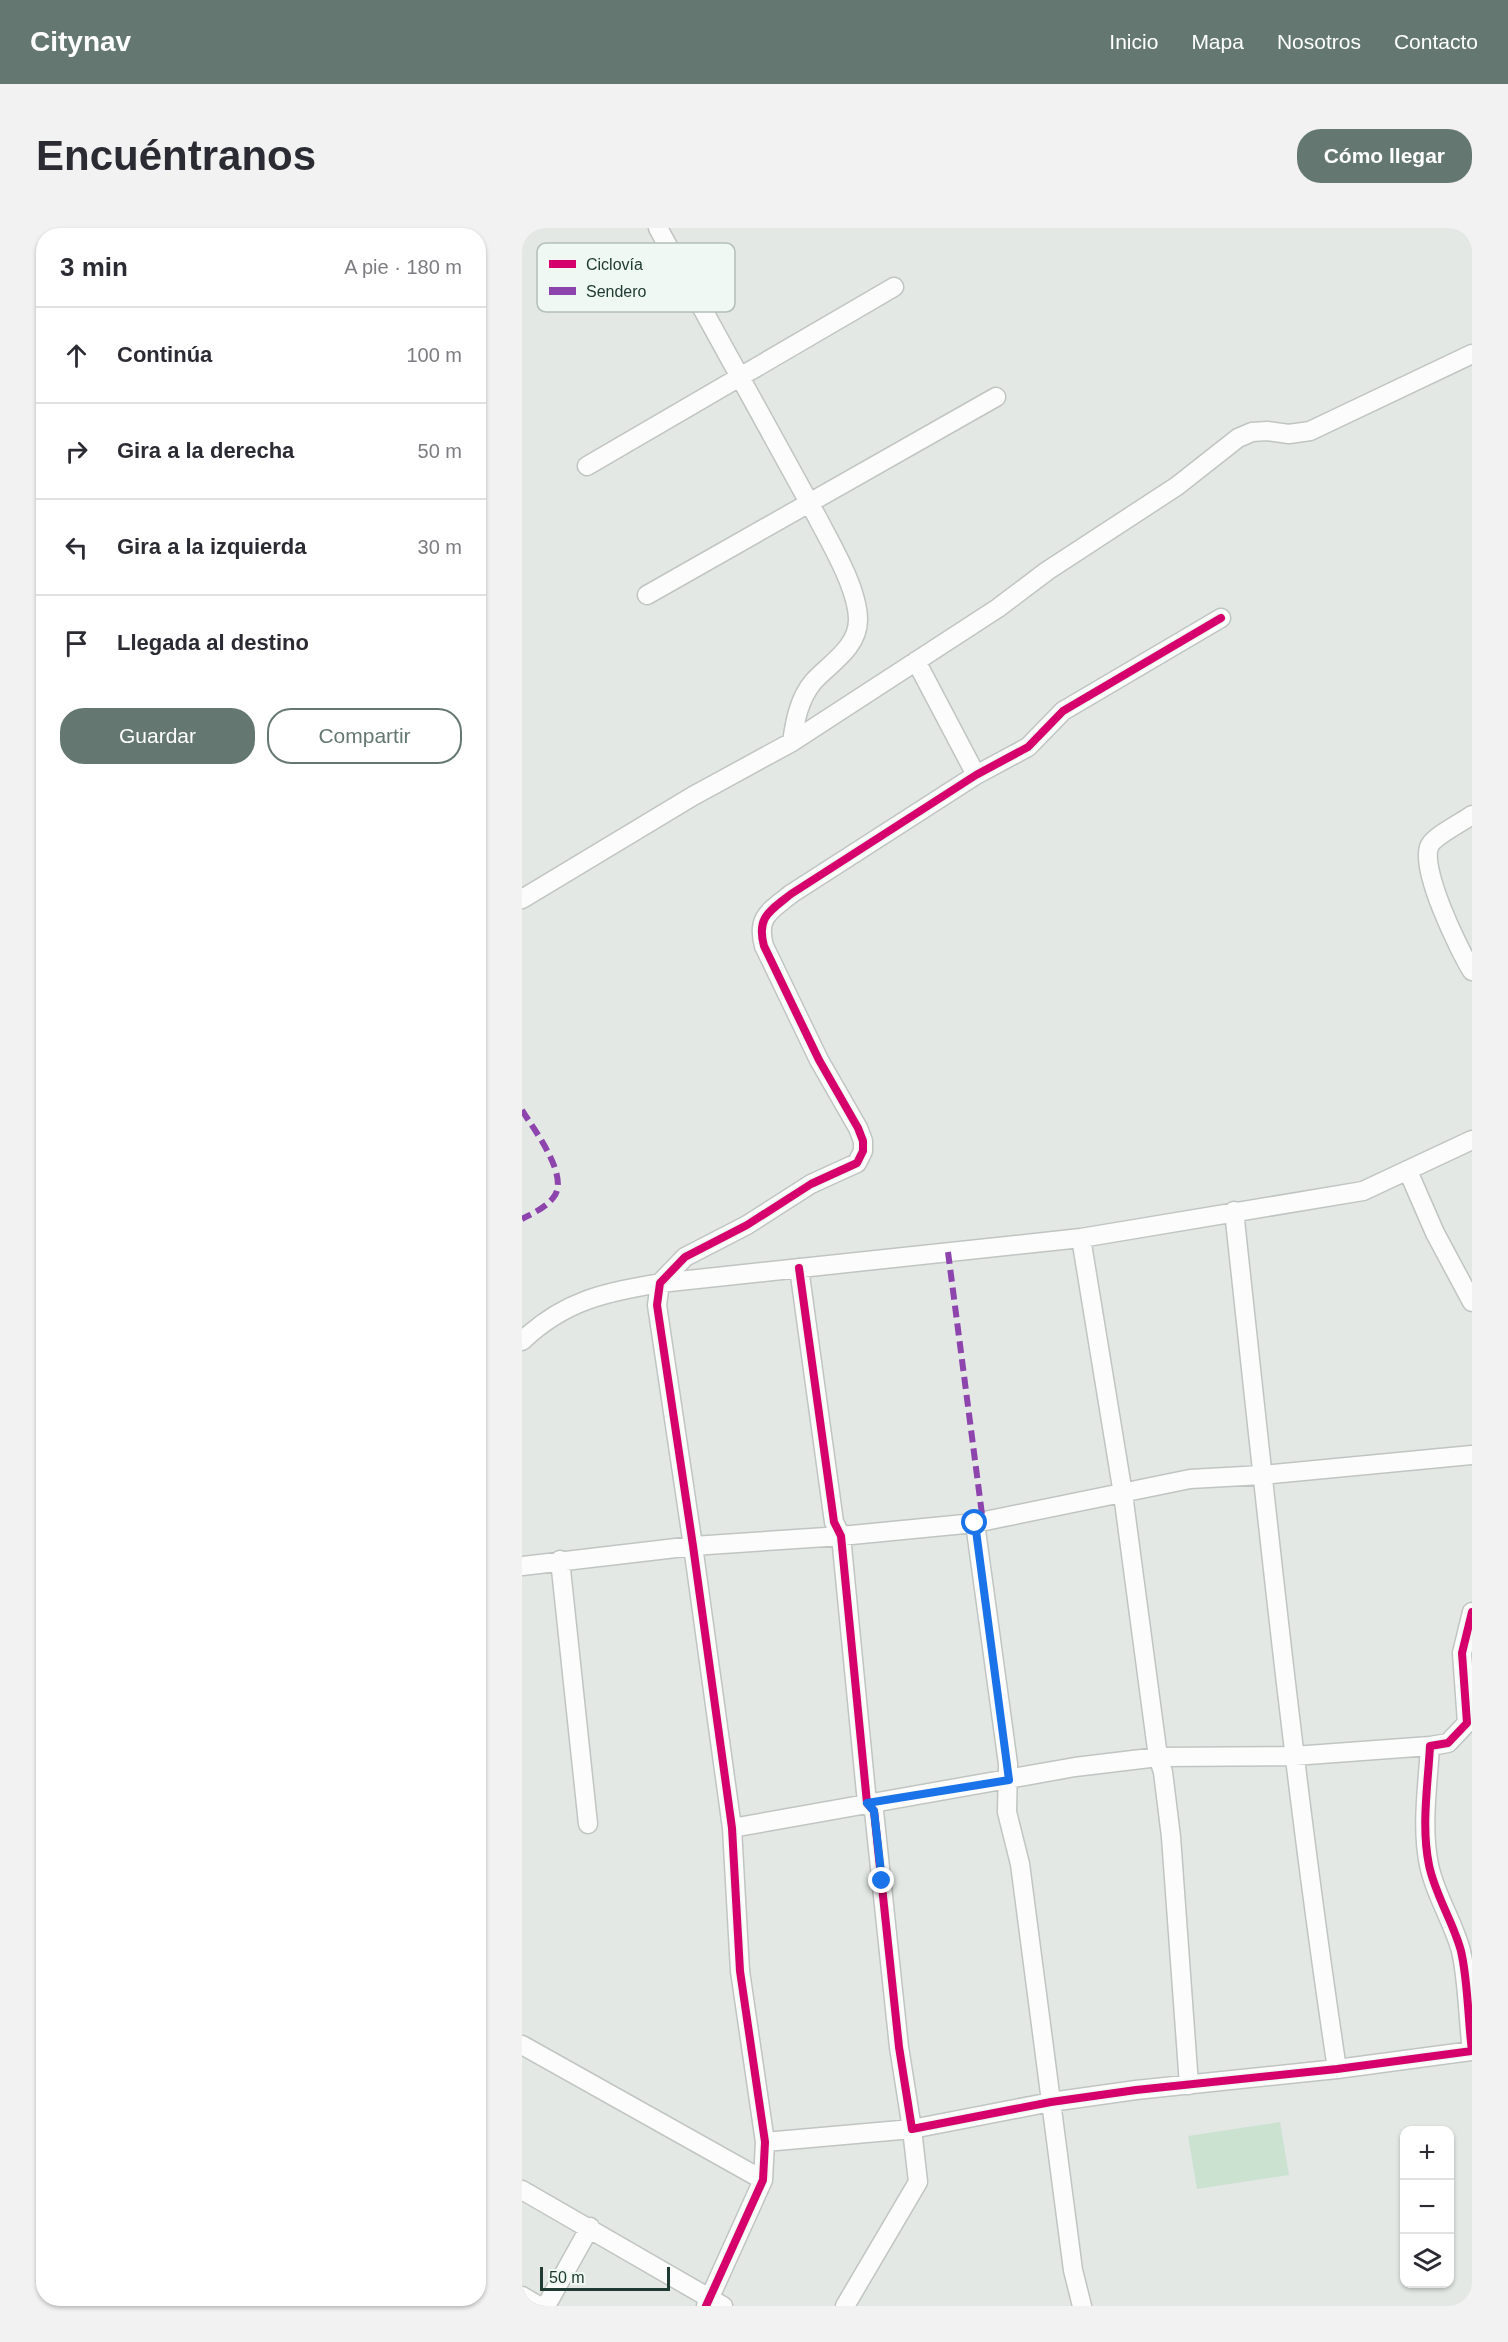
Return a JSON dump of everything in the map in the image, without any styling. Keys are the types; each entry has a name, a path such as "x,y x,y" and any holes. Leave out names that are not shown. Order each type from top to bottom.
{"street":[{"path":"658,228 666,243"},
{"path":"587,466 894,287"},
{"path":"704,312 841,563 854,598 858,621 851,643 813,682 795,717 792,742"},
{"path":"522,899 683,802 792,742 998,608 1047,571 1177,486 1238,438 1252,432 1267,431 1289,434 1310,431 1472,354"},
{"path":"647,596 996,397"},
{"path":"522,2190 590,2228 713,2304 763,2180 765,2142 740,1971 732,1828 657,1305 660,1283 685,1257 747,1225 811,1184 857,1163 864,1151 858,1128 819,1060 764,946 761,934 766,914 791,894 976,775 1028,747 1064,711 1221,618"},
{"path":"916,661 976,775"},
{"path":"1472,815 1431,843 1427,854 1428,868 1439,901 1472,971"},
{"path":"522,1341 540,1324 602,1294 660,1283 1081,1238 1363,1191 1408,1172 1472,1140"},
{"path":"1408,1172 1435,1233 1472,1302"},
{"path":"1234,1211 1294,1756 1337,2068"},
{"path":"1081,1238 1123,1494 1158,1757 1163,1772 1171,1837 1189,2085"},
{"path":"798,1268 834,1522 841,1536 867,1803 874,1811 899,2047 918,2182 844,2306"},
{"path":"522,1566 693,1546 841,1536 975,1523 1190,1479 1262,1475 1472,1455"},
{"path":"975,1523 1009,1780 1007,1812 1020,1864 1073,2270 1082,2306"},
{"path":"560,1560 588,1824"},
{"path":"732,1828 1075,1767 1158,1757 1294,1756 1448,1743 1467,1722 1462,1653 1472,1612"},
{"path":"765,2142 912,2129 1051,2102 1136,2090 1472,2051 1461,1952 1451,1920 1435,1886 1429,1864 1426,1813 1430,1746"},
{"path":"522,2044 763,2180"},
{"path":"546,2306 590,2228"},
{"path":"522,2296 539,2306"}],"green space":[{"path":"1280,2122 1289,2175 1197,2189 1188,2136"}],"marked path":[{"path":"522,1110 549,1154 557,1178 557,1189 550,1202 522,1219"},
{"path":"948,1252 983,1522"}],"cycle path":[{"path":"706,2306 763,2180 765,2142 740,1971 732,1828 657,1305 660,1283 685,1257 747,1225 811,1184 857,1163 863,1151 863,1141 858,1128 819,1060 764,946 763,921 771,910 791,894 976,775 1028,747 1063,711 1221,618"},
{"path":"799,1268 834,1522 841,1536 867,1803 874,1811 899,2047 912,2129 1051,2102 1136,2090 1337,2069 1472,2051 1461,1951 1432,1876 1425,1820 1430,1746 1448,1743 1467,1723 1462,1653 1472,1612"}],"route":[{"path":"882,1881 874,1811 867,1803 1009,1780 975,1523"}]}
